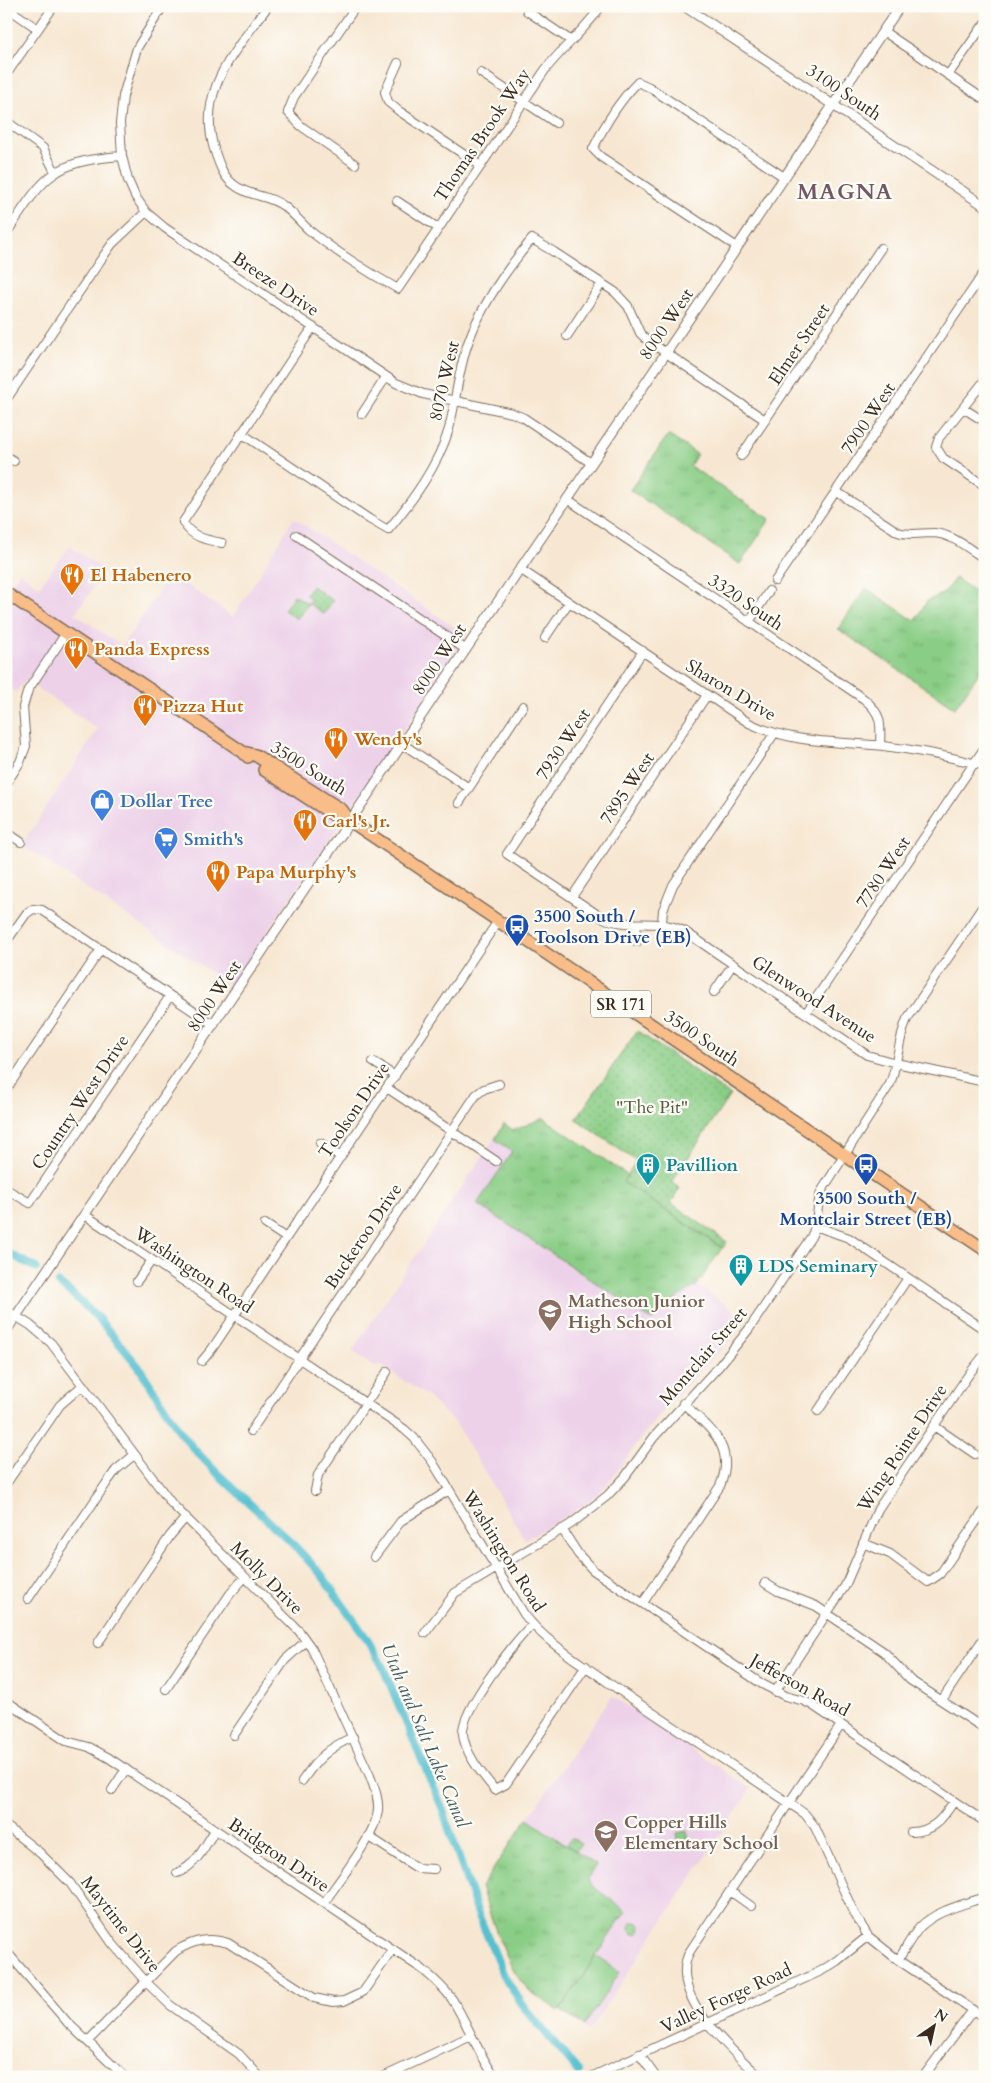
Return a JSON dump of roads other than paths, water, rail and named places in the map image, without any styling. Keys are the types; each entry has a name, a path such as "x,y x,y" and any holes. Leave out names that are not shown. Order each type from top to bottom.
{"main road":[{"name":"3500 South","path":"6,593 243,752 251,761 338,818 350,821 985,1250"}],"street":[{"path":"6,75 54,6"},
{"name":"Breeze Drive","path":"162,6 137,48 129,72 122,105 122,156 128,180 135,196 146,212 185,242 386,377 411,391 512,413 524,418 591,463"},
{"name":"Thomas Brook Way","path":"268,6 230,60 216,84 210,102 209,121 211,139 217,159 226,177 236,187 270,198 284,206 319,238 398,289 545,70 570,40 590,23 601,6"},
{"path":"355,164 301,126 288,112 294,97 356,6"},
{"name":"3100 South","path":"684,6 985,206"},
{"name":"8000 West","path":"6,1332 401,743 900,6"},
{"path":"6,7 38,29"},
{"path":"527,11 570,40"},
{"path":"948,75 985,23"},
{"path":"883,31 985,100"},
{"path":"398,63 385,92 388,102 481,166"},
{"path":"481,73 556,123"},
{"path":"737,247 602,157 593,149 599,136 630,90 638,82 784,177"},
{"path":"6,121 43,148 55,172"},
{"path":"6,234 38,188 55,172 79,161 122,156"},
{"path":"397,201 438,228"},
{"path":"6,400 112,244 146,212"},
{"name":"8070 West","path":"241,434 369,520 388,530 436,460 444,444 467,345 476,322 488,301 532,239 602,284"},
{"name":"Elmer Street","path":"741,456 881,248"},
{"name":"7900 West","path":"775,581 985,271"},
{"path":"567,336 602,284 615,292 628,306 640,333 666,353 765,420"},
{"path":"222,543 206,540 188,531 183,522 313,327"},
{"path":"362,414 386,377"},
{"path":"985,380 939,438 936,447 943,458 985,486"},
{"path":"963,408 985,422"},
{"path":"6,456 14,462"},
{"path":"836,492 898,532 948,536 979,555"},
{"name":"3320 South","path":"568,499 864,698 878,714 881,725 880,746"},
{"path":"296,535 465,649"},
{"name":"Sharon Drive","path":"520,569 749,723 774,734 810,741 915,749 985,766"},
{"path":"749,622 769,591"},
{"path":"545,638 570,602"},
{"path":"6,784 20,762 26,746 23,707 28,690 66,634"},
{"name":"7930 West","path":"507,854 643,652"},
{"name":"7895 West","path":"572,898 707,695"},
{"path":"459,803 523,706"},
{"path":"662,923 663,910 674,885 774,734"},
{"path":"401,743 469,788"},
{"name":"7780 West","path":"806,1013 985,748"},
{"path":"6,832 21,842"},
{"name":"Glenwood Avenue","path":"507,854 601,917 612,922 636,924 662,923 684,931 867,1055 983,1081"},
{"name":"Montclair Street","path":"425,1634 455,1593 562,1529 598,1504 616,1487 654,1437 683,1403 720,1365 749,1329 811,1237 815,1226 817,1206 821,1192 890,1084 896,1063 899,1041 907,1019 985,903"},
{"path":"6,942 26,914 33,909 42,910 214,1024"},
{"name":"Toolson Drive","path":"202,1361 235,1315 498,921"},
{"path":"636,924 637,942"},
{"path":"6,1090 101,950"},
{"path":"714,992 733,964"},
{"name":"Country West Drive","path":"6,1189 30,1202 170,996"},
{"path":"373,1062 395,1076"},
{"path":"983,1081 985,1067"},
{"name":"Buckeroo Drive","path":"251,1431 476,1095 484,1089 499,1084"},
{"path":"387,1088 496,1160"},
{"path":"320,1143 340,1157"},
{"name":"Washington Road","path":"85,1215 300,1358 414,1438 432,1461 532,1624 549,1641 810,1819 859,1924 868,1936 898,1960 985,2018"},
{"path":"265,1224 286,1238"},
{"path":"815,1226 849,1238 985,1330"},
{"path":"137,1281 152,1260"},
{"path":"818,1411 908,1278"},
{"name":"Molly Drive","path":"6,1310 38,1331 51,1343 166,1497 306,1641 318,1660 353,1737 378,1800 377,1817 368,1836 324,1903"},
{"name":"Wing Pointe Drive","path":"776,1692 845,1586 878,1509 969,1374 985,1354"},
{"path":"314,1491 318,1475 387,1372"},
{"path":"6,1484 60,1405 83,1385"},
{"path":"643,1603 724,1478 726,1460 719,1440 683,1403"},
{"path":"934,1426 975,1454"},
{"path":"28,1599 108,1480 116,1470 134,1455"},
{"path":"374,1557 401,1521 449,1490"},
{"path":"863,1543 890,1554 928,1582 940,1574 985,1509"},
{"path":"98,1643 163,1546 186,1518"},
{"name":"Jefferson Road","path":"562,1529 585,1563 776,1692 804,1701 985,1822"},
{"path":"166,1689 230,1594 245,1577"},
{"path":"765,1583 778,1591 807,1601 828,1614 884,1652 910,1680 985,1729"},
{"path":"532,1624 515,1641 500,1663 468,1712 463,1727 465,1743 474,1762 494,1790 506,1784 586,1666"},
{"path":"942,1700 985,1636"},
{"path":"234,1735 285,1660 306,1641"},
{"name":"Bridgton Drive","path":"6,1701 66,1741 89,1747 126,1770 422,1969 451,1998 485,2064 495,2077"},
{"path":"760,2077 717,2035 700,2012 689,1989 685,1976 685,1965 690,1951 842,1725"},
{"path":"302,1781 321,1756 330,1748 353,1737"},
{"path":"112,1790 126,1770"},
{"path":"911,1832 920,1832 934,1826 954,1801"},
{"name":"Maytime Drive","path":"6,1826 40,1853 70,1883 122,1956 146,1982 170,2005 239,2054 260,2077"},
{"path":"177,1873 186,1870 194,1863 215,1830"},
{"path":"368,1836 417,1868 434,1869"},
{"path":"730,1891 751,1906"},
{"path":"898,1960 919,1929 928,1920 939,1913 985,1898"},
{"name":"Valley Forge Road","path":"592,2076 821,1971 837,1961 868,1936"},
{"path":"88,2041 176,1951 189,1943 204,1939 228,1942 314,1998 333,2002 354,1997 363,1992 370,1985 394,1949"},
{"path":"6,1951 46,2000 125,2077"},
{"path":"923,2077 973,2010"},
{"path":"383,2077 471,2036"},
{"path":"639,2054 656,2077"}],"waterway":[{"name":"Utah and Salt Lake Canal","path":"6,1252 36,1268"},
{"name":"Utah and Salt Lake Canal","path":"58,1283 97,1317 139,1367 178,1429 194,1449 290,1541 321,1574 365,1636 381,1663 441,1805 478,1914 506,1980 527,2011 579,2072"}],"place":[{"name":"El Habenero","path":"72,596"},
{"name":"Panda Express","path":"76,670"},
{"name":"Pizza Hut","path":"145,727"},
{"name":"Wendy's","path":"336,760"},
{"name":"Dollar Tree","path":"102,822"},
{"name":"Carl's Jr.","path":"305,842"},
{"name":"Smith's","path":"166,860"},
{"name":"Papa Murphy's","path":"218,893"},
{"name":"3500 South / Toolson Drive (EB)","path":"517,947"},
{"name":"Pavillion","path":"648,1186"},
{"name":"3500 South / Montclair Street (EB)","path":"866,1186"},
{"name":"LDS Seminary","path":"741,1287"},
{"name":"Matheson Junior High School","path":"550,1332"},
{"name":"Copper Hills Elementary School","path":"606,1853"}],"district":[{"name":"MAGNA","path":"845,191"}],"park label":[{"name":"\"The Pit\"","path":"652,1107"}]}
